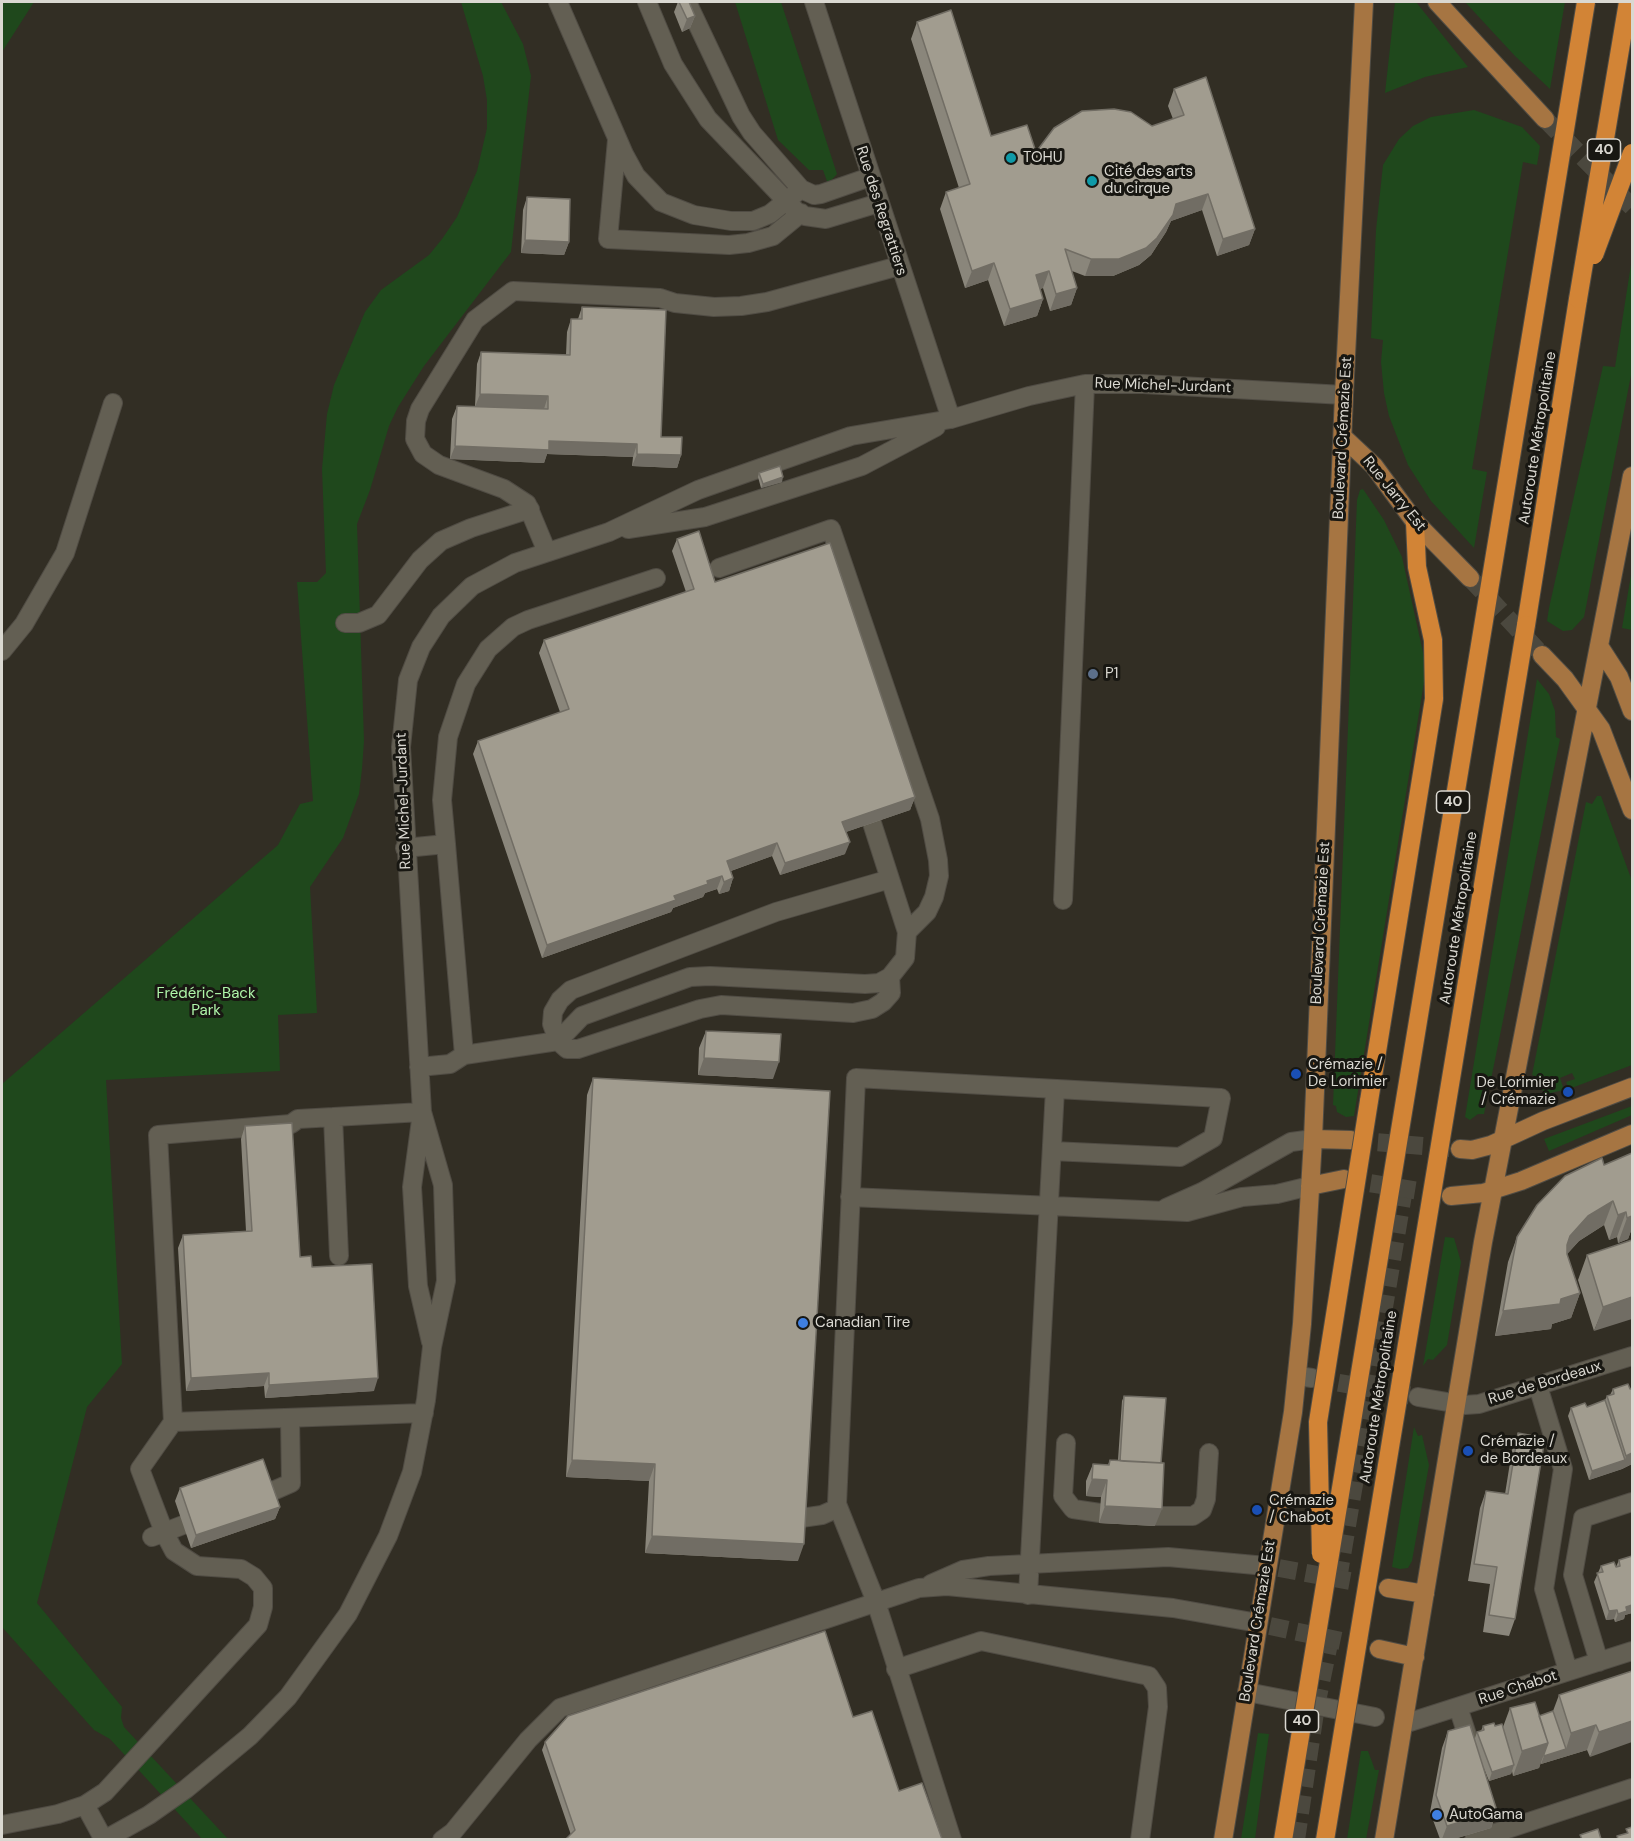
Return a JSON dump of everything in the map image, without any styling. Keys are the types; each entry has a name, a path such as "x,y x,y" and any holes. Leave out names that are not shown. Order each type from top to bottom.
{"highway":[{"name":"Autoroute Métropolitaine","path":"1283,1839 1586,2"},
{"name":"Autoroute Métropolitaine","path":"1325,1839 1628,2"},
{"path":"1578,299 1632,153"},
{"path":"1322,1603 1318,1422 1434,699 1433,640 1417,567 1415,522"}],"main road":[{"name":"Boulevard Crémazie Est","path":"1223,1839 1247,1692 1264,1624 1305,1377 1310,1186 1344,395 1364,2"},
{"path":"1437,2 1545,118"},
{"name":"Rue Jarry Est","path":"1343,437 1374,466 1415,522 1470,578"},
{"path":"1384,1839 1456,1404 1503,1140 1632,476"},
{"path":"1599,646 1619,677 1632,711"},
{"path":"1542,655 1586,705 1606,740 1632,810"},
{"path":"1460,1149 1480,1149 1632,1086"},
{"path":"1452,1196 1470,1196 1494,1190 1632,1134"},
{"path":"1313,1139 1351,1140"},
{"path":"1310,1186 1344,1179"},
{"path":"1388,1588 1425,1594"},
{"path":"1378,1649 1415,1657"}],"street":[{"path":"558,2 617,140 636,176 648,190 676,210 742,222 762,219 801,189"},
{"path":"647,2 669,56 702,111 786,201 801,213 826,219 879,203"},
{"path":"687,2 741,116 752,133 801,189 814,195 821,194 870,177"},
{"name":"Rue des Regrattiers","path":"814,2 951,419"},
{"path":"617,140 608,239 729,245 748,243 773,236 801,213"},
{"path":"547,552 530,509 520,499 504,489 430,460 423,454 415,439 416,421 420,409 462,338 475,321 513,291 660,298 675,303 720,307 767,302 899,266"},
{"path":"1063,900 1085,384"},
{"name":"Rue Michel-Jurdant","path":"422,1112 401,784 402,720 408,680 421,648 441,616 472,586 514,563 609,532 698,490 851,436 951,419 1029,396 1085,384 1143,384 1344,395"},
{"path":"2,651 30,614 65,553 113,403"},
{"name":"Rue Michel-Jurdant","path":"609,532 705,517 862,466 951,419"},
{"path":"740,475 737,493 746,503"},
{"path":"345,623 359,623 378,615 420,560 441,541 480,525 530,509"},
{"path":"719,568 831,530 930,819 938,860 939,876 934,897 927,912 907,932"},
{"path":"464,1055 442,800 448,737 453,715 466,684 488,649 513,627 656,578"},
{"path":"419,1067 450,1064 464,1055 558,1041 582,1016 690,977 879,983 890,977 905,958 907,932 872,823"},
{"path":"405,848 446,844"},
{"path":"890,879 776,912 571,990 560,1000 553,1012 552,1024 558,1041 567,1048 578,1049 700,1009 721,1005 853,1013 872,1009 883,1002 891,993 890,977"},
{"path":"952,1839 876,1602 838,1508 836,1475 856,1078 1221,1098 1213,1138 1180,1156 1052,1151"},
{"path":"1028,1595 1055,1089"},
{"path":"2,1825 58,1814 85,1805 105,1792 258,1625 263,1607 263,1588 254,1577 241,1569 197,1566 174,1551 158,1535 140,1469 173,1422 158,1136 333,1117 422,1112"},
{"path":"422,1112 412,1187 418,1287 432,1347"},
{"path":"85,1805 104,1839 162,1807 212,1769 250,1736 288,1697 312,1668 348,1614 383,1545 412,1472 424,1413 432,1347 446,1281 443,1185 422,1112"},
{"path":"333,1117 339,1256"},
{"path":"1150,1211 1190,1199 1291,1142 1313,1139"},
{"path":"850,1197 1049,1207 1198,1211 1242,1197 1284,1193 1310,1186"},
{"name":"Rue de Bordeaux","path":"1418,1397 1456,1404 1479,1404 1632,1356"},
{"path":"1538,1386 1563,1469 1544,1589 1568,1671"},
{"path":"173,1422 424,1413"},
{"path":"266,1494 291,1483 290,1418"},
{"path":"1066,1443 1064,1496 1073,1509 1100,1513"},
{"path":"1156,1516 1193,1516 1202,1510 1206,1499 1209,1453"},
{"path":"1599,1662 1573,1575 1583,1518 1632,1502"},
{"path":"801,1518 822,1515 838,1508"},
{"path":"158,1535 183,1525"},
{"path":"442,1839 453,1832 528,1740 560,1708 924,1587 963,1570 989,1566 1168,1557 1273,1567"},
{"path":"924,1587 947,1586 1173,1608 1264,1624"},
{"path":"896,1669 975,1642 988,1641 1149,1676 1157,1688 1158,1707 1140,1839"},
{"name":"Rue Chabot","path":"1404,1724 1632,1651"},
{"path":"1247,1692 1375,1717"},
{"path":"1458,1707 1478,1768"},
{"path":"1474,1839 1632,1788"},
{"path":"1491,1810 1498,1832"}],"green space":[{"path":"2,2 34,2 2,52"},
{"name":"Frédéric-Back Park","path":"461,2 501,2 523,44 531,76 511,252 424,366 398,407 389,426 370,490 357,524 364,741 362,769 359,794 343,838 310,887 317,1013 278,1015 280,1071 106,1080 122,1364 87,1407 37,1603 122,1707 121,1718 124,1727 228,1839 202,1839 110,1739 94,1730 2,1627 2,1084 278,845 300,804 313,801 297,582 317,582 326,573 322,469 327,414 334,385 365,312 381,290 429,255 442,239 457,217 477,171 487,128 487,100 483,76"},
{"path":"735,2 781,2 837,174 828,184 823,170 809,170 778,140"},
{"path":"1395,2 1416,2 1468,67 1425,77 1385,93"},
{"path":"1465,2 1565,2 1550,89 1515,56"},
{"path":"1474,110 1522,127 1540,146 1537,165 1523,162 1472,469 1487,472 1474,548 1431,501 1408,465 1389,416 1384,393 1381,362 1383,340 1371,338 1376,230 1383,165 1399,139 1413,126 1431,117"},
{"path":"1632,258 1632,370 1584,617 1572,630 1563,631 1547,621 1549,608 1603,366 1615,367"},
{"path":"1363,489 1384,520 1402,557 1424,657 1424,682 1354,1116 1346,1117 1337,1112 1336,1106 1333,1105 1357,500 1360,490"},
{"path":"1632,569 1632,630 1622,628"},
{"path":"1537,679 1549,694 1555,711 1556,737 1560,739 1484,1114 1478,1114 1470,1120 1465,1117"},
{"path":"1597,796 1601,796 1632,881 1632,1065 1569,1089 1566,1082 1575,1079 1572,1073 1560,1078 1564,1090 1546,1094 1538,1085 1537,1077 1532,1075 1586,802 1592,804"},
{"path":"1632,1106 1632,1115 1549,1151 1544,1139"},
{"path":"1445,1237 1454,1238 1461,1262 1447,1345 1433,1360 1428,1359 1423,1366"},
{"path":"1414,1427 1418,1436 1422,1435 1429,1465 1412,1561 1408,1568 1400,1569 1392,1567"},
{"path":"1258,1733 1269,1734 1255,1839 1241,1839"},
{"path":"1361,1751 1368,1751 1375,1770 1379,1770 1366,1839 1347,1839"}],"building":[{"path":"679,2 689,2 695,16 687,19"},
{"name":"Cité des arts du cirque","path":"951,10 991,136 1027,125 1036,152 1054,128 1082,111 1114,109 1131,112 1152,126 1184,115 1174,89 1206,77 1255,229 1223,239 1208,194 1176,204 1173,215 1157,238 1146,248 1119,259 1091,259 1065,249 1077,288 1056,294 1049,271 1036,275 1043,299 1010,309 994,263 972,271 946,192 970,184 917,22"},
{"path":"527,197 570,199 569,242 525,240"},
{"path":"582,307 666,310 661,437 682,437 681,455 637,454 637,444 549,441 549,450 455,446 457,406 548,409 548,396 480,394 481,352 570,355 571,319 582,319"},
{"path":"780,466 783,477 763,484 759,473"},
{"path":"699,531 715,582 830,543 915,797 842,822 850,842 785,863 777,843 727,861 733,878 724,882 722,876 707,881 708,884 674,896 676,900 547,945 478,741 569,709 544,640 694,589 677,539"},
{"path":"706,1031 781,1034 779,1062 704,1058"},
{"path":"593,1078 830,1091 804,1544 652,1536 655,1464 572,1460"},
{"path":"292,1123 300,1257 311,1256 312,1267 372,1264 378,1378 269,1385 269,1373 191,1378 183,1235 252,1231 245,1126"},
{"path":"1632,1153 1632,1216 1627,1218 1626,1212 1618,1215 1613,1201 1588,1216 1570,1236 1567,1254 1580,1293 1561,1299 1560,1304 1503,1311 1517,1237 1537,1205 1565,1176 1602,1158 1604,1165"},
{"path":"1632,1240 1632,1297 1603,1307 1587,1255"},
{"path":"1628,1384 1630,1389 1632,1388 1632,1453 1626,1456 1607,1396 1614,1394 1613,1389"},
{"path":"1124,1396 1166,1398 1161,1463 1120,1461"},
{"path":"1605,1400 1625,1460 1592,1471 1571,1408 1585,1403 1587,1407"},
{"path":"1518,1433 1545,1438 1515,1619 1489,1615 1497,1567 1474,1564 1486,1491 1508,1494"},
{"path":"263,1459 280,1507 196,1535 180,1488"},
{"path":"1110,1460 1164,1463 1162,1509 1105,1506 1107,1480 1092,1479 1093,1464 1109,1465"},
{"path":"1632,1556 1632,1605 1626,1607 1627,1611 1618,1614 1617,1610 1609,1611 1597,1573 1603,1572 1601,1566 1614,1562 1616,1567 1620,1566 1619,1560"},
{"path":"825,1631 853,1717 872,1711 899,1791 922,1783 942,1839 566,1839 575,1830 545,1742 568,1716"},
{"path":"1632,1671 1632,1721 1599,1732 1596,1725 1571,1733 1559,1695"},
{"path":"1535,1702 1548,1743 1522,1751 1510,1708"},
{"path":"1553,1711 1566,1749 1544,1756 1548,1743 1539,1716"},
{"path":"1494,1723 1495,1726 1502,1724 1514,1765 1492,1772 1477,1732 1484,1730 1483,1726"},
{"path":"1470,1725 1497,1811 1447,1826 1436,1795 1448,1731"},
{"path":"1632,1827 1632,1839 1618,1839 1617,1836 1628,1833 1626,1829"},
{"path":"1598,1829 1601,1839 1582,1839 1580,1835"}],"tunnel":[{"path":"1545,119 1632,207"},
{"path":"1470,578 1542,655"},
{"path":"1351,1140 1460,1149"},
{"path":"1344,1179 1451,1196"},
{"path":"1338,1579 1404,1189"},
{"path":"1312,1378 1413,1396"},
{"path":"1279,1568 1388,1588"},
{"path":"1270,1626 1379,1649"},
{"path":"1296,1840 1316,1706 1330,1639"}],"place":[{"name":"TOHU","path":"1011,158"},
{"name":"Cité des arts du cirque","path":"1092,181"},
{"name":"P1","path":"1093,674"},
{"name":"Crémazie / De Lorimier","path":"1296,1074"},
{"name":"De Lorimier / Crémazie","path":"1568,1092"},
{"name":"Canadian Tire","path":"803,1323"},
{"name":"Crémazie / de Bordeaux","path":"1468,1451"},
{"name":"Crémazie / Chabot","path":"1257,1510"},
{"name":"AutoGama","path":"1437,1815"}]}
